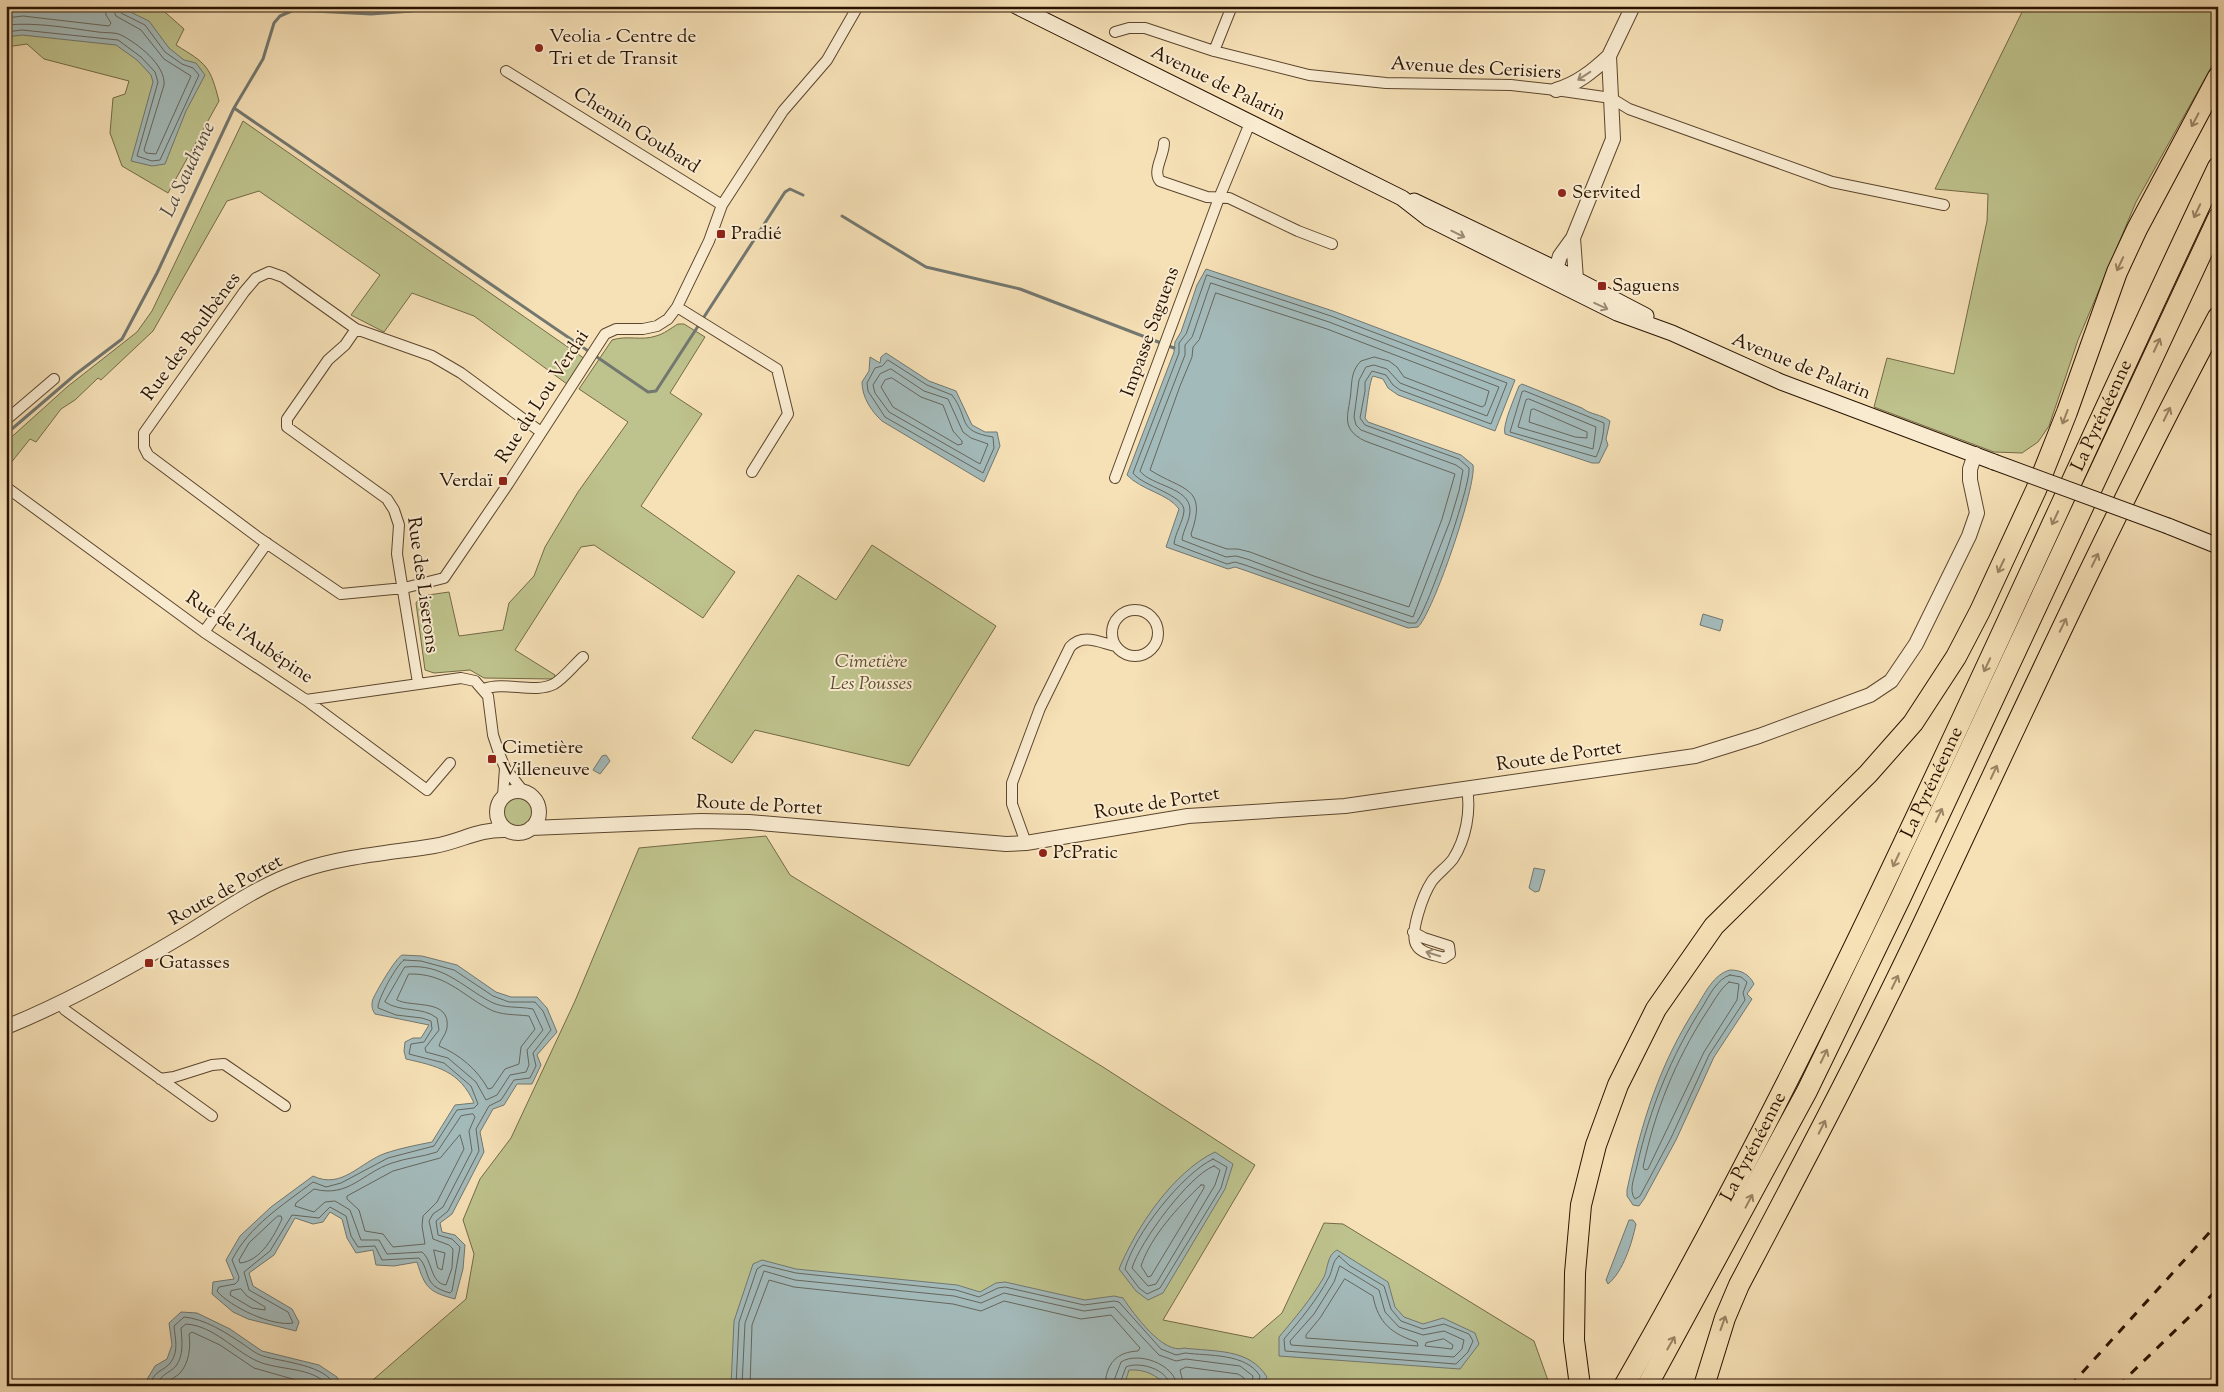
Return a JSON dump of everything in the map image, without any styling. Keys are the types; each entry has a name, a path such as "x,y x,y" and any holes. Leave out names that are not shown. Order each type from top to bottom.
{"highway":[{"path":"1580,1386 1574,1340 1575,1273 1581,1205 1596,1145 1618,1085 1656,1009 1714,926 1868,774 1913,723 1952,664 1980,611 2036,490 2067,412 2117,272 2137,228 2218,77"},
{"name":"La Pyrénéenne","path":"1624,1386 1726,1202 1873,908 2218,167"},
{"name":"La Pyrénéenne","path":"1647,1386 1807,1091 1904,890 2218,218"},
{"path":"1704,1386 1725,1318 1739,1285 1865,1043 1931,908 2082,587 2174,399 2218,317"}],"main road":[{"name":"Avenue de Palarin","path":"1016,6 1402,198 1419,202 1560,271 1617,313 1672,333 1781,382 2201,538 2218,546"},
{"name":"Avenue de Palarin","path":"2201,538 2218,541"}],"street":[{"name":"Rue du Lou Verdai","path":"263,540 341,594 404,588 444,578 541,432 584,363 605,334 616,329 643,329 657,326 668,319 678,307 709,241 722,205 783,111 827,60 858,6"},
{"path":"1214,50 1232,6"},
{"path":"1556,90 1585,76 1609,56 1633,6"},
{"name":"Avenue des Cerisiers","path":"1114,32 1145,28 1214,50 1309,75 1386,83 1503,85 1611,98 1629,109 1832,182 1944,205"},
{"path":"1560,271 1613,139 1609,56"},
{"name":"Chemin Goubard","path":"506,71 722,205"},
{"name":"Impasse Saguens","path":"1116,478 1219,198 1250,122"},
{"path":"1164,144 1164,154 1156,170 1160,180 1208,197 1229,198 1298,231 1332,244"},
{"name":"Rue des Boulbènes","path":"263,540 148,455 144,447 144,433 256,278 269,272 284,277 356,329 432,356 461,373 541,432"},
{"path":"678,307 777,369 788,414 752,472"},
{"name":"Rue des Liserons","path":"356,329 345,345 328,360 287,419 287,427 387,499 394,510 399,525 397,554 418,682"},
{"path":"6,420 54,379"},
{"name":"Route de Portet","path":"531,828 557,826 570,828 701,821 749,822 1006,844 1026,843 1188,816 1345,806 1695,756 1758,736 1870,695 1891,681 1916,644 1972,528 1977,513 1970,480 1970,469 1975,454"},
{"name":"Rue de l'Aubépine","path":"6,487 204,632 306,700 418,682 462,678 475,681 484,689"},
{"path":"204,632 263,540"},
{"path":"1026,843 1010,794 1012,783 1040,708 1070,647 1076,640 1085,638 1115,646 1128,656 1144,654 1151,650 1157,638 1155,622 1142,612 1134,610 1120,616 1112,629 1115,646"},
{"path":"557,826 538,806 533,797 523,791 505,768 493,735 488,696 484,689 497,686 546,686 555,683 583,657"},
{"path":"306,700 427,790 450,763"},
{"path":"505,768 503,796 496,811 498,818 507,830 520,833 531,828 538,818 538,806"},
{"path":"1413,932 1429,887 1453,858 1457,850 1469,814 1467,789"},
{"path":"503,796 509,792 523,791"},
{"name":"Route de Portet","path":"479,831 496,811"},
{"name":"Route de Portet","path":"6,1027 60,1004 286,877 334,862 445,844 479,831 507,830"},
{"path":"60,1004 65,1010 212,1116"},
{"path":"160,1079 174,1077 212,1065 224,1064 285,1106"}],"green space":[{"path":"6,6 158,6 184,29 176,45 195,57 206,67 213,80 219,101 168,193 122,166 110,133 113,98 125,94 129,81 44,59 27,44 6,47"},
{"path":"2025,6 2218,6 2218,55 2136,202 2078,340 2049,426 2038,442 2022,453 1994,452 1874,407 1887,358 1954,374 1987,221 1988,194 1935,189"},
{"path":"243,121 585,359 567,384 474,316 412,293 384,332 351,315 380,275 259,191 227,201 153,331 101,380 98,378 75,400 61,409 36,442 30,439 6,469 6,442 67,387 137,332 152,311"},
{"path":"678,324 684,324 705,337 670,393 702,414 641,506 735,572 703,618 594,545 581,547 515,650 555,675 554,679 484,678 470,670 434,673 425,670 416,603 421,596 449,592 459,636 503,630 509,603 534,576 545,547 578,492 628,422 579,389 612,340 651,337 662,334"},
{"name":"Cimetière Les Pousses","path":"872,545 996,626 909,766 755,730 732,763 692,738 798,575 836,600"},
{"path":"518,797 524,798 529,802 533,807 533,819 529,824 524,828 518,829 512,828 507,824 503,819 502,813 503,807 507,802 512,798"},
{"path":"766,836 790,875 1103,1067 1255,1165 1163,1320 1253,1338 1282,1313 1324,1223 1343,1224 1534,1341 1550,1386 366,1386 466,1299 474,1254 463,1220 480,1179 511,1138 575,1001 639,848"}],"water":[{"path":"6,6 118,6 149,21 169,48 184,60 196,63 205,75 186,111 165,164 152,166 131,161 153,82 151,75 137,60 116,45 22,35 6,37"},
{"path":"1206,269 1333,311 1515,380 1495,431 1398,395 1388,388 1383,379 1373,376 1365,418 1368,422 1461,455 1473,465 1468,497 1453,548 1433,599 1418,627 1408,628 1244,570 1235,567 1228,569 1166,547 1179,509 1169,499 1140,485 1127,475 1174,352 1175,342 1181,332 1197,285"},
{"path":"886,353 929,381 956,391 972,425 985,432 997,432 1000,446 984,482 882,421 874,413 865,398 862,382 869,371 870,357 880,363 881,357"},
{"path":"1522,384 1610,421 1606,439 1608,445 1599,463 1592,463 1505,434 1505,424 1509,411 1519,386"},
{"path":"1703,614 1723,620 1720,631 1700,625"},
{"path":"606,755 610,761 600,774 593,770 602,756"},
{"path":"1534,868 1545,870 1539,891 1535,892 1529,888"},
{"path":"402,955 422,956 457,965 496,992 511,997 537,997 547,1008 557,1032 537,1055 541,1065 532,1084 517,1084 504,1105 493,1109 480,1132 484,1152 452,1214 440,1223 442,1232 455,1235 465,1245 463,1269 455,1299 439,1294 429,1288 417,1262 394,1266 376,1265 373,1250 356,1253 347,1238 342,1219 330,1212 323,1222 313,1224 295,1218 274,1255 249,1273 253,1286 292,1309 299,1322 296,1331 248,1319 233,1312 212,1294 213,1282 234,1279 226,1260 240,1236 271,1207 313,1176 333,1180 351,1173 386,1153 432,1142 455,1105 474,1103 468,1092 455,1077 428,1064 406,1059 404,1051 405,1042 413,1038 421,1038 429,1025 375,1014 374,1012 373,999 391,968"},
{"path":"1730,970 1744,973 1750,978 1754,984 1747,994 1752,999 1714,1057 1676,1140 1644,1199 1639,1206 1633,1205 1627,1196 1627,1190 1639,1140 1662,1072 1684,1028 1707,990 1719,975"},
{"path":"1215,1152 1233,1164 1225,1189 1163,1293 1148,1300 1136,1291 1119,1269 1126,1253 1146,1219 1171,1187 1200,1161"},
{"path":"1629,1220 1633,1220 1636,1224 1629,1248 1618,1272 1608,1284 1606,1280"},
{"path":"1337,1250 1388,1282 1395,1307 1404,1317 1423,1324 1443,1318 1475,1333 1479,1344 1460,1369 1279,1356 1279,1337 1319,1285 1324,1277 1331,1255"},
{"path":"762,1260 796,1269 957,1285 980,1292 996,1283 1005,1282 1085,1300 1114,1296 1123,1298 1150,1332 1167,1345 1176,1349 1219,1351 1241,1356 1260,1368 1267,1377 1261,1386 1168,1386 1150,1374 1129,1370 1124,1386 731,1386 734,1321 753,1264"},
{"path":"181,1312 197,1313 230,1329 262,1351 319,1365 337,1377 341,1386 147,1386 146,1381 155,1366 167,1359 172,1345 169,1323"}],"waterway":[{"name":"La Saudrune","path":"6,434 76,374 122,339 157,273 234,108 263,59 274,23 280,16 294,10 371,14 412,11 430,6"},
{"path":"234,108 648,392 656,391 785,192 790,189 803,195"},
{"path":"842,216 926,267 1020,289 1174,348"}],"railway":[{"path":"2070,1386 2218,1223"},
{"path":"2118,1386 2218,1289"}],"place":[{"name":"Veolia - Centre de Tri et de Transit","path":"539,48"},
{"name":"Servited","path":"1562,193"},
{"name":"Pradié","path":"721,234"},
{"name":"Saguens","path":"1602,286"},
{"name":"Verdaï","path":"503,481"},
{"name":"Cimetière Villeneuve","path":"492,759"},
{"name":"PcPratic","path":"1043,853"},
{"name":"Gatasses","path":"149,963"}]}
